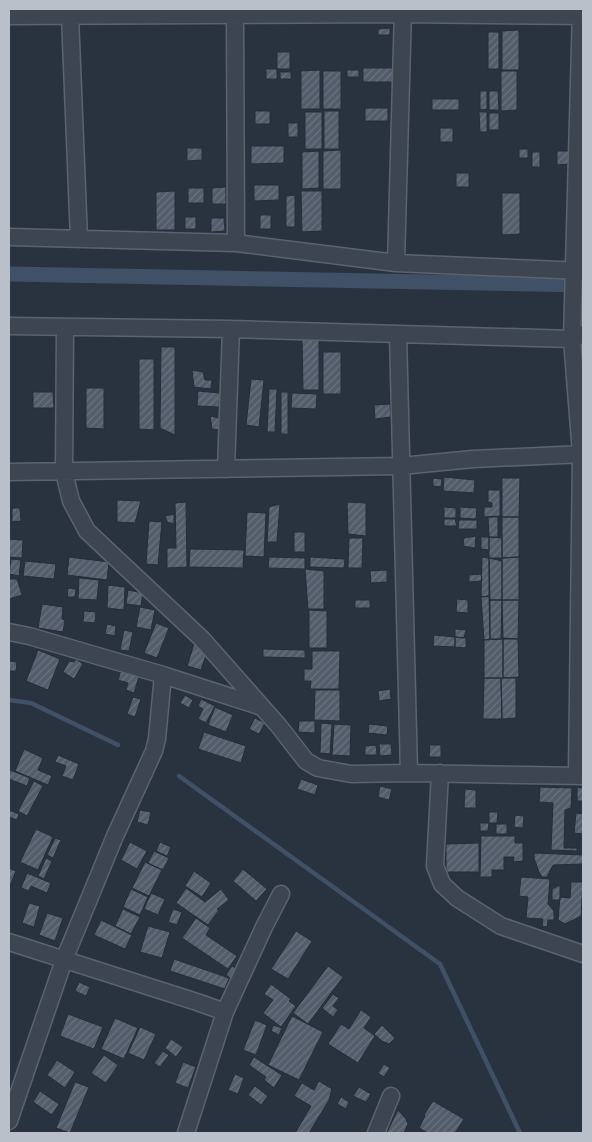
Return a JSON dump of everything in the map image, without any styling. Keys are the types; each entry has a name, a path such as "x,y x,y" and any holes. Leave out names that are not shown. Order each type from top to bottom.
{"street":[{"path":"396,263 403,11"},
{"path":"9,16 235,15 403,11 582,14 578,271 582,454 580,776 440,773 351,774 318,768 306,761 262,707 202,639 87,531 70,501 64,472 66,328"},
{"path":"235,15 236,243"},
{"path":"70,16 79,239"},
{"path":"9,237 236,243 396,263 578,271"},
{"path":"9,326 578,336"},
{"path":"226,470 231,329"},
{"path":"398,334 409,773"},
{"path":"9,472 401,466 473,459 582,454"},
{"path":"9,632 29,636 163,675 262,707"},
{"path":"9,1121 64,960 115,836 154,751 163,675"},
{"path":"440,773 435,866 442,884 457,898 501,926 583,954"},
{"path":"186,1133 225,1012 281,894"},
{"path":"9,942 225,1012"},
{"path":"376,1133 391,1096"}],"building":[{"path":"390,28 390,35 378,35 378,29"},
{"path":"519,30 519,70 502,70 502,31"},
{"path":"488,32 499,32 499,69 488,69"},
{"path":"277,52 290,52 290,69 277,69"},
{"path":"363,68 395,68 395,82 363,82"},
{"path":"266,69 277,69 277,79 266,79"},
{"path":"320,70 320,109 301,109 301,71"},
{"path":"347,70 359,70 359,77 347,77"},
{"path":"323,71 341,71 341,109 323,109"},
{"path":"501,71 517,71 517,110 501,111"},
{"path":"280,72 291,72 291,79 280,79"},
{"path":"480,91 487,91 487,109 480,110"},
{"path":"489,91 498,91 499,110 489,110"},
{"path":"432,99 459,99 459,110 432,110"},
{"path":"365,108 388,108 388,121 365,121"},
{"path":"255,111 270,111 270,124 255,124"},
{"path":"324,111 339,111 339,149 324,149"},
{"path":"305,112 322,112 322,149 305,149"},
{"path":"479,112 487,112 487,132 480,132"},
{"path":"489,113 499,113 499,130 489,130"},
{"path":"288,123 298,123 298,137 288,137"},
{"path":"440,128 453,128 453,142 440,142"},
{"path":"251,146 284,146 284,163 251,164"},
{"path":"187,148 202,148 202,160 187,161"},
{"path":"519,149 528,149 528,158 519,158"},
{"path":"341,150 341,189 323,189 323,151"},
{"path":"319,151 319,188 302,189 302,152"},
{"path":"557,151 569,151 569,164 557,165"},
{"path":"532,152 540,152 540,167 532,167"},
{"path":"456,173 469,173 469,187 456,187"},
{"path":"254,185 279,185 279,200 254,201"},
{"path":"226,187 226,204 212,204 212,188"},
{"path":"188,188 204,188 204,203 188,203"},
{"path":"175,191 175,230 156,230 156,192"},
{"path":"301,191 322,191 322,231 302,232"},
{"path":"502,193 520,193 520,234 502,235"},
{"path":"295,195 295,227 286,227 286,196"},
{"path":"260,215 271,215 271,229 260,229"},
{"path":"185,217 196,217 196,229 185,229"},
{"path":"211,218 224,218 225,231 211,232"},
{"path":"302,338 319,338 319,390 303,390"},
{"path":"161,347 175,347 175,435 160,428"},
{"path":"323,352 341,352 341,394 323,394"},
{"path":"139,359 154,359 154,430 139,429"},
{"path":"192,370 203,372 205,380 212,380 211,389 194,387"},
{"path":"251,379 264,380 259,427 246,425"},
{"path":"86,388 104,388 104,429 86,428"},
{"path":"269,389 277,389 275,432 267,432"},
{"path":"198,391 220,393 219,407 197,406"},
{"path":"33,392 53,392 54,408 33,408"},
{"path":"281,392 288,392 288,434 281,434"},
{"path":"292,393 317,394 316,409 291,408"},
{"path":"390,404 391,417 375,419 374,405"},
{"path":"210,416 219,418 220,430 212,429"},
{"path":"444,477 475,480 474,493 443,491"},
{"path":"433,478 442,479 441,487 433,486"},
{"path":"502,478 520,478 519,517 502,517"},
{"path":"488,490 500,490 500,516 484,517 484,507 492,507 492,503 488,502"},
{"path":"117,500 141,501 135,523 117,522"},
{"path":"186,502 187,567 167,568 167,548 176,548 175,503"},
{"path":"347,502 366,503 366,536 348,534"},
{"path":"280,504 277,542 267,542 269,507"},
{"path":"444,507 456,508 456,518 444,518"},
{"path":"460,507 477,508 476,519 460,518"},
{"path":"12,508 20,508 21,521 12,522"},
{"path":"247,512 266,513 264,557 245,556"},
{"path":"174,514 174,524 167,522 165,516"},
{"path":"488,517 498,517 498,537 489,537"},
{"path":"502,517 519,517 519,557 502,558"},
{"path":"444,519 455,519 457,526 444,526"},
{"path":"459,520 477,520 477,529 458,529"},
{"path":"149,521 162,522 158,565 146,564"},
{"path":"294,532 305,532 305,552 294,552"},
{"path":"476,536 475,548 463,546 464,538"},
{"path":"481,537 489,537 489,550 481,549"},
{"path":"489,537 502,538 502,558 489,558"},
{"path":"349,538 363,538 362,568 348,568"},
{"path":"9,539 23,540 22,558 9,557"},
{"path":"190,549 244,550 243,568 189,567"},
{"path":"69,557 109,562 107,580 67,575"},
{"path":"269,557 305,558 305,569 268,568"},
{"path":"310,557 345,559 344,568 310,567"},
{"path":"482,557 489,558 489,596 481,597"},
{"path":"519,557 519,600 502,600 502,558"},
{"path":"489,558 502,561 502,600 490,600"},
{"path":"11,559 21,560 19,576 9,574"},
{"path":"25,561 56,564 54,579 23,576"},
{"path":"305,569 324,571 324,609 308,609"},
{"path":"387,570 387,582 371,583 370,571"},
{"path":"481,574 482,581 469,582 469,575"},
{"path":"79,578 99,580 97,600 78,599"},
{"path":"9,579 17,579 22,595 9,599"},
{"path":"108,585 125,587 124,610 107,608"},
{"path":"68,588 76,589 75,597 67,597"},
{"path":"128,590 143,593 141,606 126,604"},
{"path":"489,596 490,639 484,640 481,597"},
{"path":"457,599 468,600 468,613 456,612"},
{"path":"355,600 370,600 370,608 355,608"},
{"path":"490,600 502,600 501,639 490,639"},
{"path":"502,600 519,600 518,639 503,638"},
{"path":"42,604 63,607 62,619 65,620 63,632 38,628"},
{"path":"140,607 155,610 151,630 136,627"},
{"path":"309,610 327,611 327,648 309,648"},
{"path":"84,611 96,612 95,623 83,622"},
{"path":"156,623 169,628 157,658 144,653"},
{"path":"107,624 116,626 115,636 105,634"},
{"path":"455,629 466,630 464,638 455,637"},
{"path":"124,630 133,632 129,651 120,650"},
{"path":"434,635 455,637 455,647 433,646"},
{"path":"455,637 466,638 466,648 455,647"},
{"path":"503,639 503,678 484,678 484,640"},
{"path":"503,639 518,639 519,677 503,678"},
{"path":"194,644 206,655 201,670 187,666"},
{"path":"263,649 305,650 305,658 263,657"},
{"path":"38,650 60,659 48,690 26,681"},
{"path":"312,651 340,651 339,689 310,689 311,681 304,681 304,669 312,669"},
{"path":"76,659 83,664 74,679 63,672 69,661 74,662"},
{"path":"9,661 17,662 16,671 9,671"},
{"path":"123,664 141,670 134,693 126,690 128,683 118,680"},
{"path":"484,678 501,678 502,719 483,719"},
{"path":"501,678 516,678 516,718 502,719"},
{"path":"390,689 391,699 379,701 378,691"},
{"path":"315,690 340,690 340,721 314,720"},
{"path":"185,695 193,700 189,708 180,703"},
{"path":"133,697 141,699 135,717 127,714"},
{"path":"201,699 215,706 206,723 198,719 203,709 198,706"},
{"path":"215,707 233,715 226,732 208,725"},
{"path":"255,718 265,723 259,734 249,729"},
{"path":"299,721 315,721 315,733 298,732"},
{"path":"321,723 332,724 330,754 320,753"},
{"path":"334,724 351,725 350,756 332,755"},
{"path":"369,724 388,726 387,735 368,733"},
{"path":"204,732 246,746 241,763 198,749"},
{"path":"379,744 391,744 392,755 380,756"},
{"path":"376,745 377,755 365,755 365,746"},
{"path":"430,745 441,745 441,757 429,757"},
{"path":"24,749 43,758 38,770 52,776 48,785 15,771"},
{"path":"58,755 79,764 73,780 62,776 66,766 55,762"},
{"path":"10,770 30,778 27,786 9,779"},
{"path":"301,779 318,785 315,795 297,789"},
{"path":"34,781 43,786 27,816 18,811"},
{"path":"380,786 392,789 389,800 378,797"},
{"path":"540,787 572,788 571,808 565,810 564,848 577,848 577,851 551,850 553,803 539,802"},
{"path":"577,787 583,788 583,801 577,801"},
{"path":"465,789 476,790 476,808 464,808"},
{"path":"9,810 19,814 17,820 9,817"},
{"path":"140,810 151,812 148,825 137,822"},
{"path":"489,812 498,812 497,823 489,823"},
{"path":"576,813 583,814 583,834 574,833"},
{"path":"515,815 524,816 523,828 514,827"},
{"path":"480,823 489,823 488,831 480,831"},
{"path":"496,824 507,824 507,834 496,834"},
{"path":"36,829 53,837 38,870 20,862"},
{"path":"481,836 515,836 515,843 523,843 523,861 513,862 514,857 504,857 504,870 492,870 492,877 480,877"},
{"path":"55,838 61,840 53,858 47,855"},
{"path":"130,842 147,851 137,869 121,860"},
{"path":"160,842 171,847 167,856 156,851"},
{"path":"479,843 479,872 446,872 446,844"},
{"path":"154,851 169,858 163,870 148,863"},
{"path":"534,853 583,855 583,864 553,865 547,877 542,877 534,858"},
{"path":"46,858 52,861 44,879 38,876"},
{"path":"145,862 162,870 149,896 132,888"},
{"path":"9,868 16,871 9,888"},
{"path":"243,869 267,889 256,901 233,881"},
{"path":"194,871 211,883 202,897 185,886"},
{"path":"27,873 51,883 47,893 31,886 29,891 21,888"},
{"path":"521,877 550,879 548,904 554,911 554,920 548,920 547,927 542,926 543,919 526,918 528,897 519,896"},
{"path":"571,882 583,882 581,916 565,924 558,920 560,897 570,898"},
{"path":"560,885 560,900 552,900 552,889"},
{"path":"186,888 205,902 221,889 229,900 217,909 219,910 208,925 176,903"},
{"path":"131,889 148,897 140,915 123,907"},
{"path":"151,893 165,899 158,915 144,909"},
{"path":"29,903 40,906 34,927 22,923"},
{"path":"123,909 140,917 131,934 115,926"},
{"path":"173,909 182,912 177,925 168,922"},
{"path":"47,913 63,918 55,941 39,935"},
{"path":"196,918 210,928 206,935 237,956 228,969 182,938"},
{"path":"101,920 132,935 125,949 94,935"},
{"path":"148,926 170,932 162,958 140,952"},
{"path":"296,931 312,941 288,979 271,969"},
{"path":"174,959 229,978 225,989 170,971"},
{"path":"232,966 240,972 234,981 226,975"},
{"path":"328,966 343,977 308,1024 293,1013"},
{"path":"79,982 90,987 86,996 75,991"},
{"path":"271,984 291,999 289,1001 296,1006 281,1027 263,1013 273,1000 264,994"},
{"path":"333,994 339,998 333,1006 338,1010 333,1017 322,1008"},
{"path":"361,1010 371,1017 364,1028 375,1036 358,1063 328,1044 341,1024 349,1029"},
{"path":"68,1014 103,1027 94,1049 60,1036"},
{"path":"292,1016 323,1032 299,1080 268,1065"},
{"path":"115,1018 138,1028 124,1059 101,1049"},
{"path":"255,1020 267,1025 256,1055 243,1050"},
{"path":"273,1025 282,1028 279,1035 271,1031"},
{"path":"382,1025 395,1038 389,1044 374,1034"},
{"path":"140,1027 156,1034 144,1060 128,1053"},
{"path":"171,1039 183,1047 176,1057 165,1048"},
{"path":"163,1051 169,1055 160,1067 154,1063"},
{"path":"104,1055 118,1065 106,1083 91,1073"},
{"path":"254,1057 282,1075 274,1088 264,1080 266,1077 249,1065"},
{"path":"57,1060 75,1072 65,1088 47,1075"},
{"path":"183,1062 196,1067 188,1088 175,1083"},
{"path":"384,1064 390,1068 384,1077 378,1073"},
{"path":"235,1074 244,1078 238,1094 228,1090"},
{"path":"319,1081 332,1089 329,1100 309,1133 295,1133 311,1106 294,1096 302,1083 314,1090"},
{"path":"75,1082 89,1087 70,1133 56,1128"},
{"path":"255,1086 268,1096 261,1105 248,1095"},
{"path":"359,1087 371,1094 366,1102 353,1096"},
{"path":"40,1091 59,1104 52,1115 33,1102"},
{"path":"341,1097 349,1102 346,1109 337,1104"},
{"path":"433,1101 464,1119 455,1133 426,1133 419,1128 424,1115"},
{"path":"398,1110 408,1124 404,1133 387,1132"}],"waterway":[{"path":"9,274 583,285"},
{"path":"9,700 31,703 118,745"},
{"path":"179,776 440,964 520,1133"}]}
